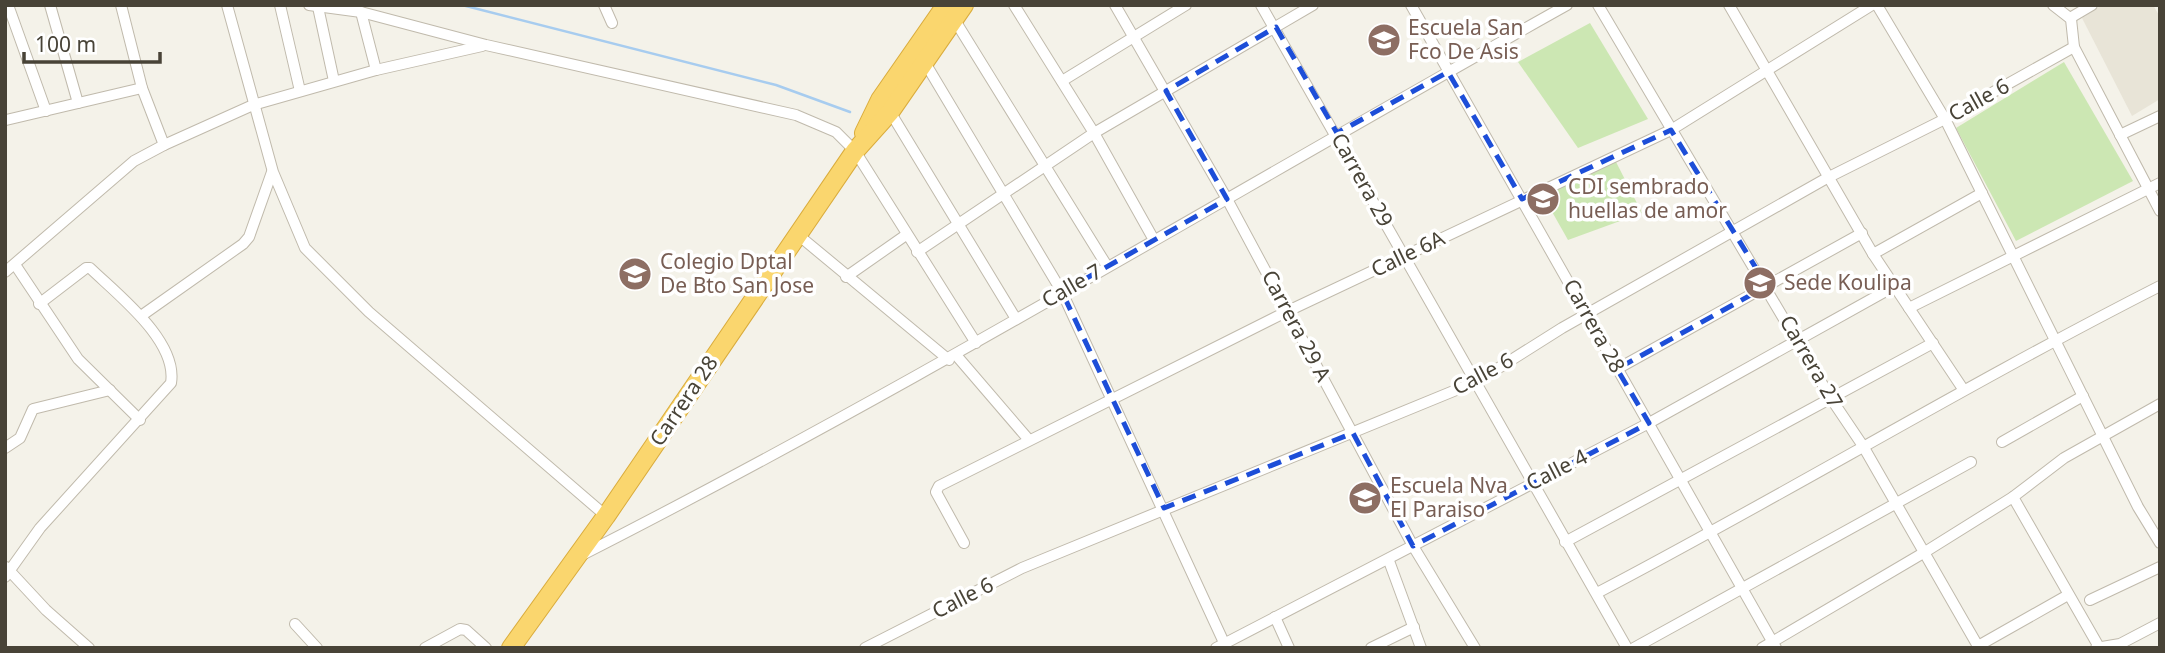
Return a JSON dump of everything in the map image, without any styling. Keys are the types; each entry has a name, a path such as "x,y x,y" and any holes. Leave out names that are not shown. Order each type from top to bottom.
{"highway":[{"name":"Carrera 28","path":"513,647 606,516 920,55 955,10"}],"street":[{"path":"8,5 46,111"},
{"path":"50,5 78,103"},
{"path":"121,5 142,88 164,145"},
{"path":"227,5 272,172 305,248 399,339 606,516"},
{"path":"280,5 300,91"},
{"path":"604,5 612,23"},
{"path":"1014,5 1094,133 1154,240"},
{"name":"Carrera 29 A","path":"1115,5 1227,199 1413,546 1475,648"},
{"path":"1062,81 1186,5"},
{"name":"Carrera 29","path":"1261,5 1337,133 1405,257 1478,381 1565,542 1628,648"},
{"path":"917,252 1094,133 1313,5"},
{"name":"Carrera 28","path":"1411,5 1775,645"},
{"name":"Calle 7","path":"574,560 953,358 1016,318 1227,199 1337,133 1567,5"},
{"name":"Carrera 27","path":"1598,5 1732,232 1767,286 1830,397 1863,446 1979,647"},
{"path":"1729,5 1873,254 1963,389"},
{"path":"1874,5 1945,119 2102,436 2160,543"},
{"name":"Calle 6A","path":"964,543 936,488 1288,311 1671,130 1874,5"},
{"path":"2053,5 2070,18 2074,25 2074,47 2160,211"},
{"path":"2070,18 2092,5"},
{"path":"334,82 314,6 361,12 486,45 796,115 836,132 855,151 976,343"},
{"path":"955,10 1107,266"},
{"path":"361,12 376,70"},
{"path":"5,272 16,266 134,161 164,145 253,105 376,70 486,45"},
{"name":"Calle 6","path":"865,648 1022,569 1164,508 1478,381 1588,314 1828,178 1945,119 2074,47"},
{"path":"920,55 1006,194 1062,292 1164,508 1222,646"},
{"path":"6,120 142,88"},
{"path":"885,106 1016,318"},
{"path":"2120,135 2160,116"},
{"path":"142,316 243,244 249,237 272,172"},
{"path":"1909,308 2012,254 2160,183"},
{"path":"1873,254 1982,193"},
{"path":"1616,369 1862,233"},
{"path":"797,234 846,277 953,358 1029,440"},
{"path":"846,277 906,235"},
{"path":"16,266 78,359 140,420"},
{"path":"39,304 86,268 142,316 170,359 173,371 172,383 40,528 7,572 89,648"},
{"name":"Calle 4","path":"1222,646 1649,423 1895,286"},
{"path":"1597,593 1711,533 1963,389 2160,286"},
{"path":"1565,542 1933,343"},
{"path":"5,447 20,438 33,409 110,390"},
{"path":"2002,442 2083,396"},
{"path":"1762,648 1775,645 2012,497 2064,458 2160,404"},
{"path":"1634,648 1971,462"},
{"path":"2012,497 2097,647 2120,644 2160,623"},
{"path":"1389,561 1421,648"},
{"path":"2090,600 2160,568"},
{"path":"1979,647 2068,595"},
{"path":"1275,617 1289,648"},
{"path":"295,624 317,648"},
{"path":"1371,648 1414,627"},
{"path":"425,648 460,629 467,630 486,648"}],"highlighted area":[{"path":"1276,27 1337,133 1448,72 1522,199 1671,130 1767,286 1617,369 1649,423 1413,546 1353,433 1164,508 1062,292 1227,199 1166,91"}],"shaded area":[{"path":"2102,5 2153,5 2160,17 2160,99 2132,116 2082,18"}],"green space":[{"path":"1590,23 1648,119 1578,148 1518,62"},
{"path":"2064,62 2133,181 2016,241 1956,128"},
{"path":"1614,158 1642,213 1568,240 1542,194"}],"waterway":[{"path":"462,5 776,85 850,112"}],"place":[{"name":"Escuela San Fco De Asis","path":"1384,40"},
{"name":"CDI sembrado huellas de amor","path":"1543,199"},
{"name":"Colegio Dptal De Bto San Jose","path":"635,274"},
{"name":"Sede Koulipa","path":"1760,283"},
{"name":"Escuela Nva El Paraiso","path":"1365,498"}]}
